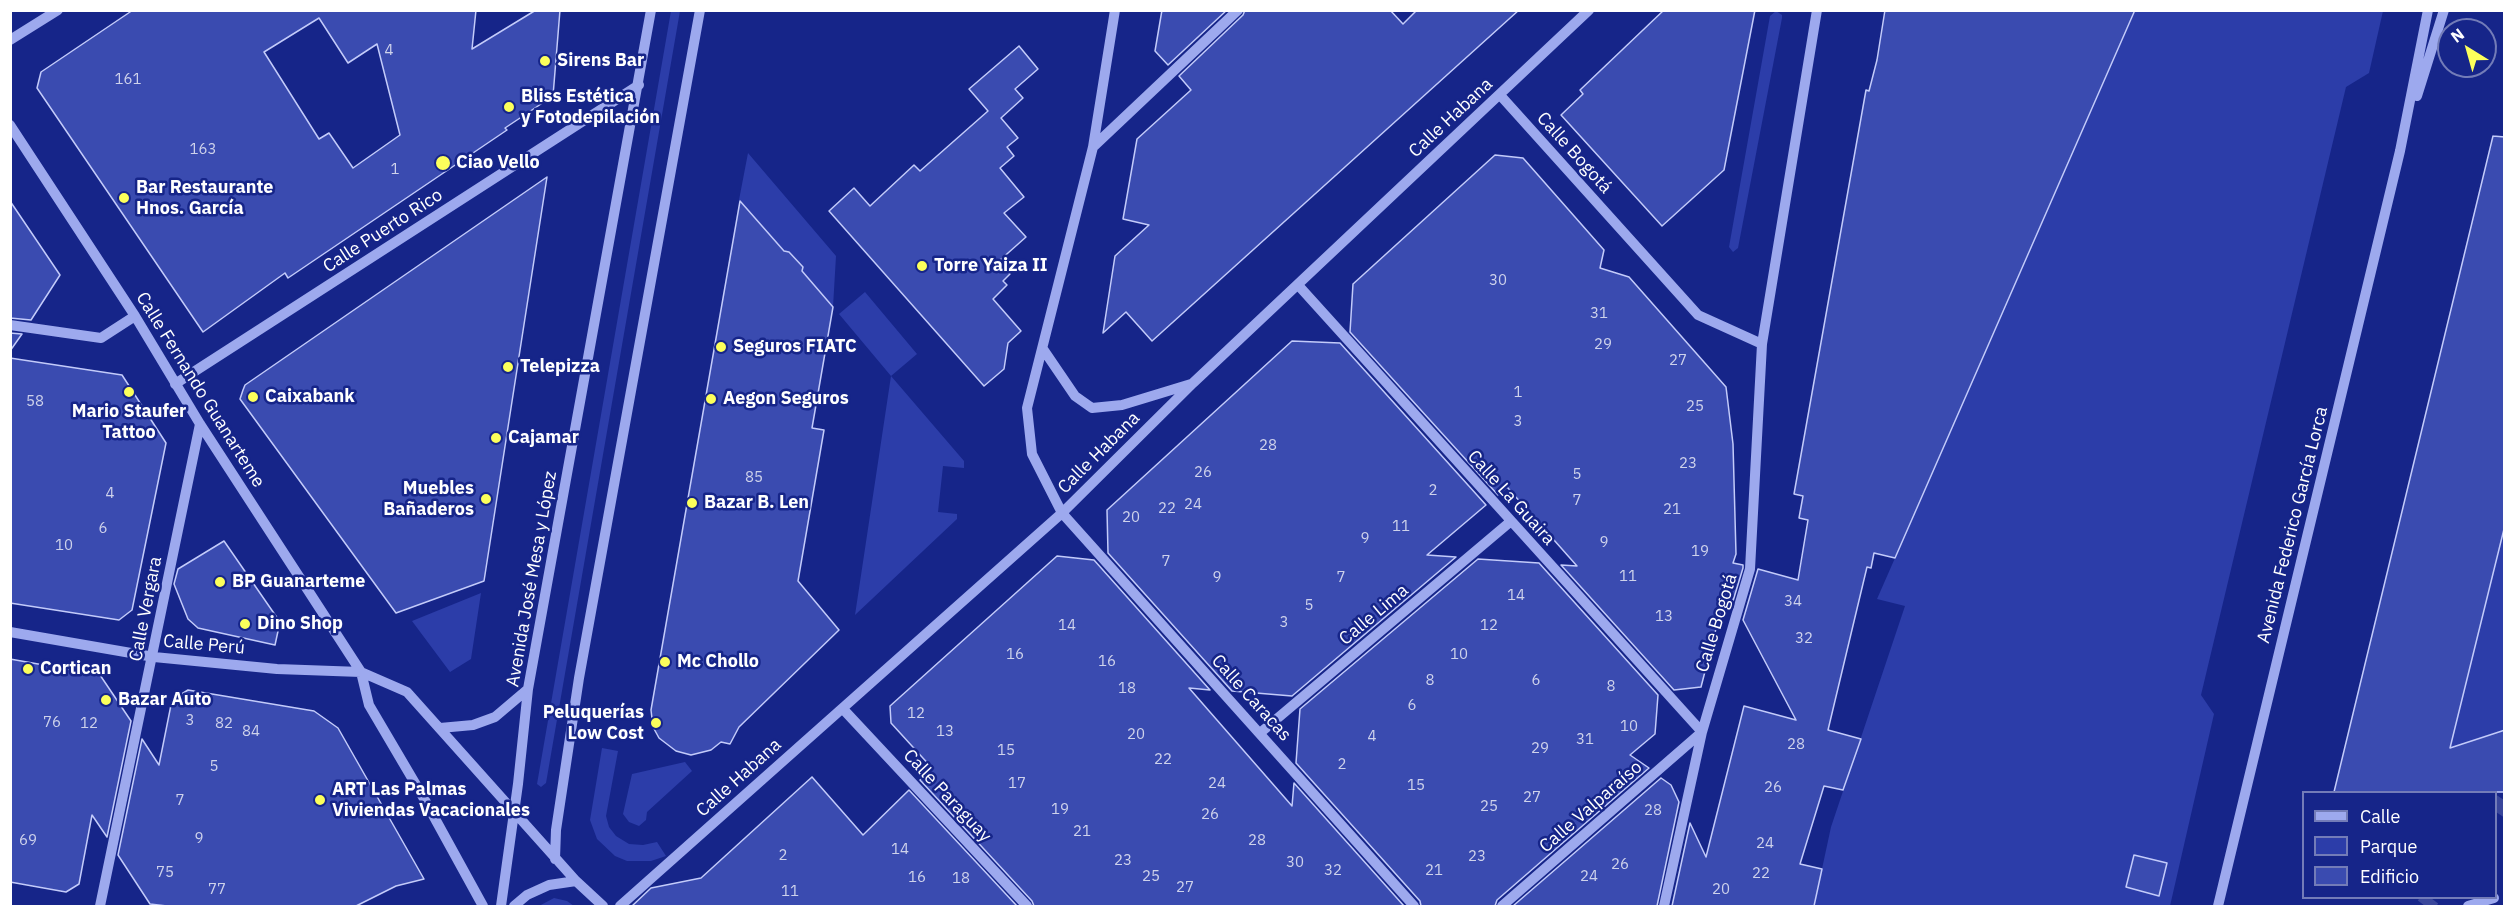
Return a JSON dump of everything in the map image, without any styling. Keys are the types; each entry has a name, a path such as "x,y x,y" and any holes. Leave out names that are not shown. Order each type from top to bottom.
{"street":[{"path":"10,40 58,10"},
{"name":"Avenida José Mesa y López","path":"501,906 505,865 515,813 528,689 651,10"},
{"path":"555,859 556,830 579,678 700,10"},
{"name":"Calle Caracas","path":"1115,10 1093,147 1027,408 1032,454 1062,513 1414,906"},
{"path":"1093,147 1238,10"},
{"name":"Calle Habana","path":"620,906 1062,513 1193,383 1589,10"},
{"name":"Calle Bogotá","path":"1664,906 1701,732 1750,569 1762,344 1817,10"},
{"name":"Avenida Federico García Lorca","path":"2218,906 2400,151 2428,10"},
{"name":"Avenida Federico García Lorca","path":"2400,151 2444,10"},
{"name":"Calle Puerto Rico","path":"175,384 639,85"},
{"name":"Calle Bogotá","path":"1500,95 1698,315 1762,344"},
{"name":"Calle Fernando Guanarteme","path":"10,125 135,316 200,424 361,672"},
{"name":"Calle La Guaira","path":"1298,285 1701,732"},
{"path":"10,325 101,338 135,316"},
{"path":"1043,349 1075,396 1092,408 1122,405 1193,383"},
{"name":"Calle Vergara","path":"100,906 154,657 200,424"},
{"name":"Calle Lima","path":"1260,733 1510,522"},
{"name":"Calle Perú","path":"10,632 154,657 277,669 361,672"},
{"path":"361,672 407,692 555,859 603,906"},
{"path":"361,672 369,705 483,906"},
{"path":"440,728 473,725 495,717 528,689"},
{"name":"Calle Paraguay","path":"843,709 1027,906"},
{"name":"Calle Valparaíso","path":"1502,906 1701,732"},
{"path":"514,906 527,895 549,885 576,881"},
{"path":"2468,906 2489,899"}],"green space":[{"path":"671,11 680,11 546,783 541,787 537,784"},
{"path":"1776,11 1782,15 1782,18 1738,248 1733,252 1729,247 1770,16"},
{"path":"2135,11 2383,11 2369,73 2346,87 2201,695 2214,714 2170,906 1814,906 1831,827 1905,606 1877,599"},
{"path":"748,153 836,256 833,307 789,252 784,251 739,200"},
{"path":"865,292 917,354 891,376 839,314"},
{"path":"891,376 964,461 964,468 943,466 938,512 957,514 957,519 855,615"},
{"path":"2504,525 2504,730 2450,748"},
{"path":"481,593 471,659 450,672 412,621"},
{"path":"602,748 618,751 606,816 609,827 616,836 629,844 643,845 657,842 666,856 651,861 627,861 615,856 597,839 590,820"},
{"path":"685,762 692,771 647,812 646,820 639,826 629,822 623,814 632,774"},
{"path":"554,898 567,901 574,906 539,906"}],"building":[{"path":"133,10 476,10 472,49 536,10 560,10 553,96 505,128 507,130 288,278 285,273 203,332 37,88 41,72","holes":["319,18 348,63 377,44 400,135 353,168 329,133 319,139 264,52"]},
{"path":"1162,10 1227,10 1168,65 1155,51"},
{"path":"1245,10 1390,10 1403,24 1417,10 1519,10 1152,341 1126,312 1103,333 1115,256 1149,225 1123,219 1137,139 1191,90 1179,76 1243,15"},
{"path":"1664,10 1755,10 1724,170 1662,226 1561,115 1583,94 1580,90"},
{"path":"1885,10 2135,10 1895,558 1874,553 1871,568 1867,567 1828,730 1861,739 1843,790 1824,786 1800,864 1822,869 1814,906 1672,906 1690,823 1706,857 1744,706 1796,720 1743,620 1758,569 1798,580 1808,520 1799,518 1803,496 1794,494 1866,90 1869,91 1877,60"},
{"name":"Torre Yaiza II","path":"1019,46 1038,69 1015,89 1023,98 1001,118 1018,138 1007,147 1014,156 1000,168 1024,197 1004,213 1026,237 999,261 1010,274 1003,281 1007,285 993,299 1021,331 1008,343 1004,369 984,386 829,211 854,188 870,206 914,165 920,171 988,111 969,89"},
{"path":"2493,136 2505,137 2505,525 2450,748 2505,730 2505,792 2334,791"},
{"path":"1495,155 1523,158 1604,250 1600,268 1629,277 1726,387 1733,444 1736,554 1733,563 1743,565 1743,568 1733,601 1726,590 1701,687 1674,690 1561,565 1577,566 1507,487 1498,495 1350,332 1353,284"},
{"path":"547,177 484,581 396,613 240,399 243,390 245,385"},
{"path":"10,201 60,275 31,320 10,318"},
{"path":"740,201 784,251 789,252 803,267 802,271 833,307 812,428 824,430 798,581 839,630 739,727 730,744 721,742 711,750 691,755 676,751 659,738 653,727 651,710"},
{"path":"10,333 22,334 10,351"},
{"path":"1292,341 1340,343 1486,505 1427,555 1456,557 1292,696 1232,691 1108,553 1107,510"},
{"path":"10,358 122,375 166,443 132,610 119,620 10,603"},
{"name":"BP Guanarteme","path":"224,541 280,622 275,645 198,628 188,619 174,584 178,569"},
{"path":"1057,556 1094,560 1210,690 1189,688 1292,806 1294,783 1404,906 1034,906 1032,901 920,780 932,768 891,723 890,706"},
{"path":"1478,559 1539,563 1658,695 1655,734 1630,755 1649,768 1497,900 1495,906 1421,906 1420,901 1296,763 1300,709"},
{"path":"10,659 100,675 131,721 107,837 92,815 79,884 66,892 10,882"},
{"path":"188,690 314,711 338,728 424,879 396,886 356,906 167,906 150,904 118,855 142,739 159,765 172,700"},
{"path":"812,777 863,835 909,790 1017,906 632,906 651,888 701,878"},
{"path":"1661,778 1671,785 1679,802 1657,906 1513,906"},
{"path":"2134,855 2167,863 2159,896 2126,887"}],"tunnel":[{"path":"2497,810 2504,800"},
{"path":"2425,906 2430,899"}],"place":[{"name":"Sirens Bar","path":"545,61"},
{"name":"Bliss Estética y Fotodepilación","path":"509,107"},
{"name":"Ciao Vello","path":"443,163"},
{"name":"Bar Restaurante Hnos. García","path":"124,198"},
{"name":"Torre Yaiza II","path":"922,266"},
{"name":"Seguros FIATC","path":"721,347"},
{"name":"Telepizza","path":"508,367"},
{"name":"Mario Staufer Tattoo","path":"129,392"},
{"name":"Caixabank","path":"253,397"},
{"name":"Aegon Seguros","path":"711,399"},
{"name":"Cajamar","path":"496,438"},
{"name":"Muebles Bañaderos","path":"486,499"},
{"name":"Bazar B. Len","path":"692,503"},
{"name":"BP Guanarteme","path":"220,582"},
{"name":"Dino Shop","path":"245,624"},
{"name":"Mc Chollo","path":"665,662"},
{"name":"Cortican","path":"28,669"},
{"name":"Bazar Auto","path":"106,700"},
{"name":"Peluquerías Low Cost","path":"656,723"},
{"name":"ART Las Palmas Viviendas Vacacionales","path":"320,800"}]}
